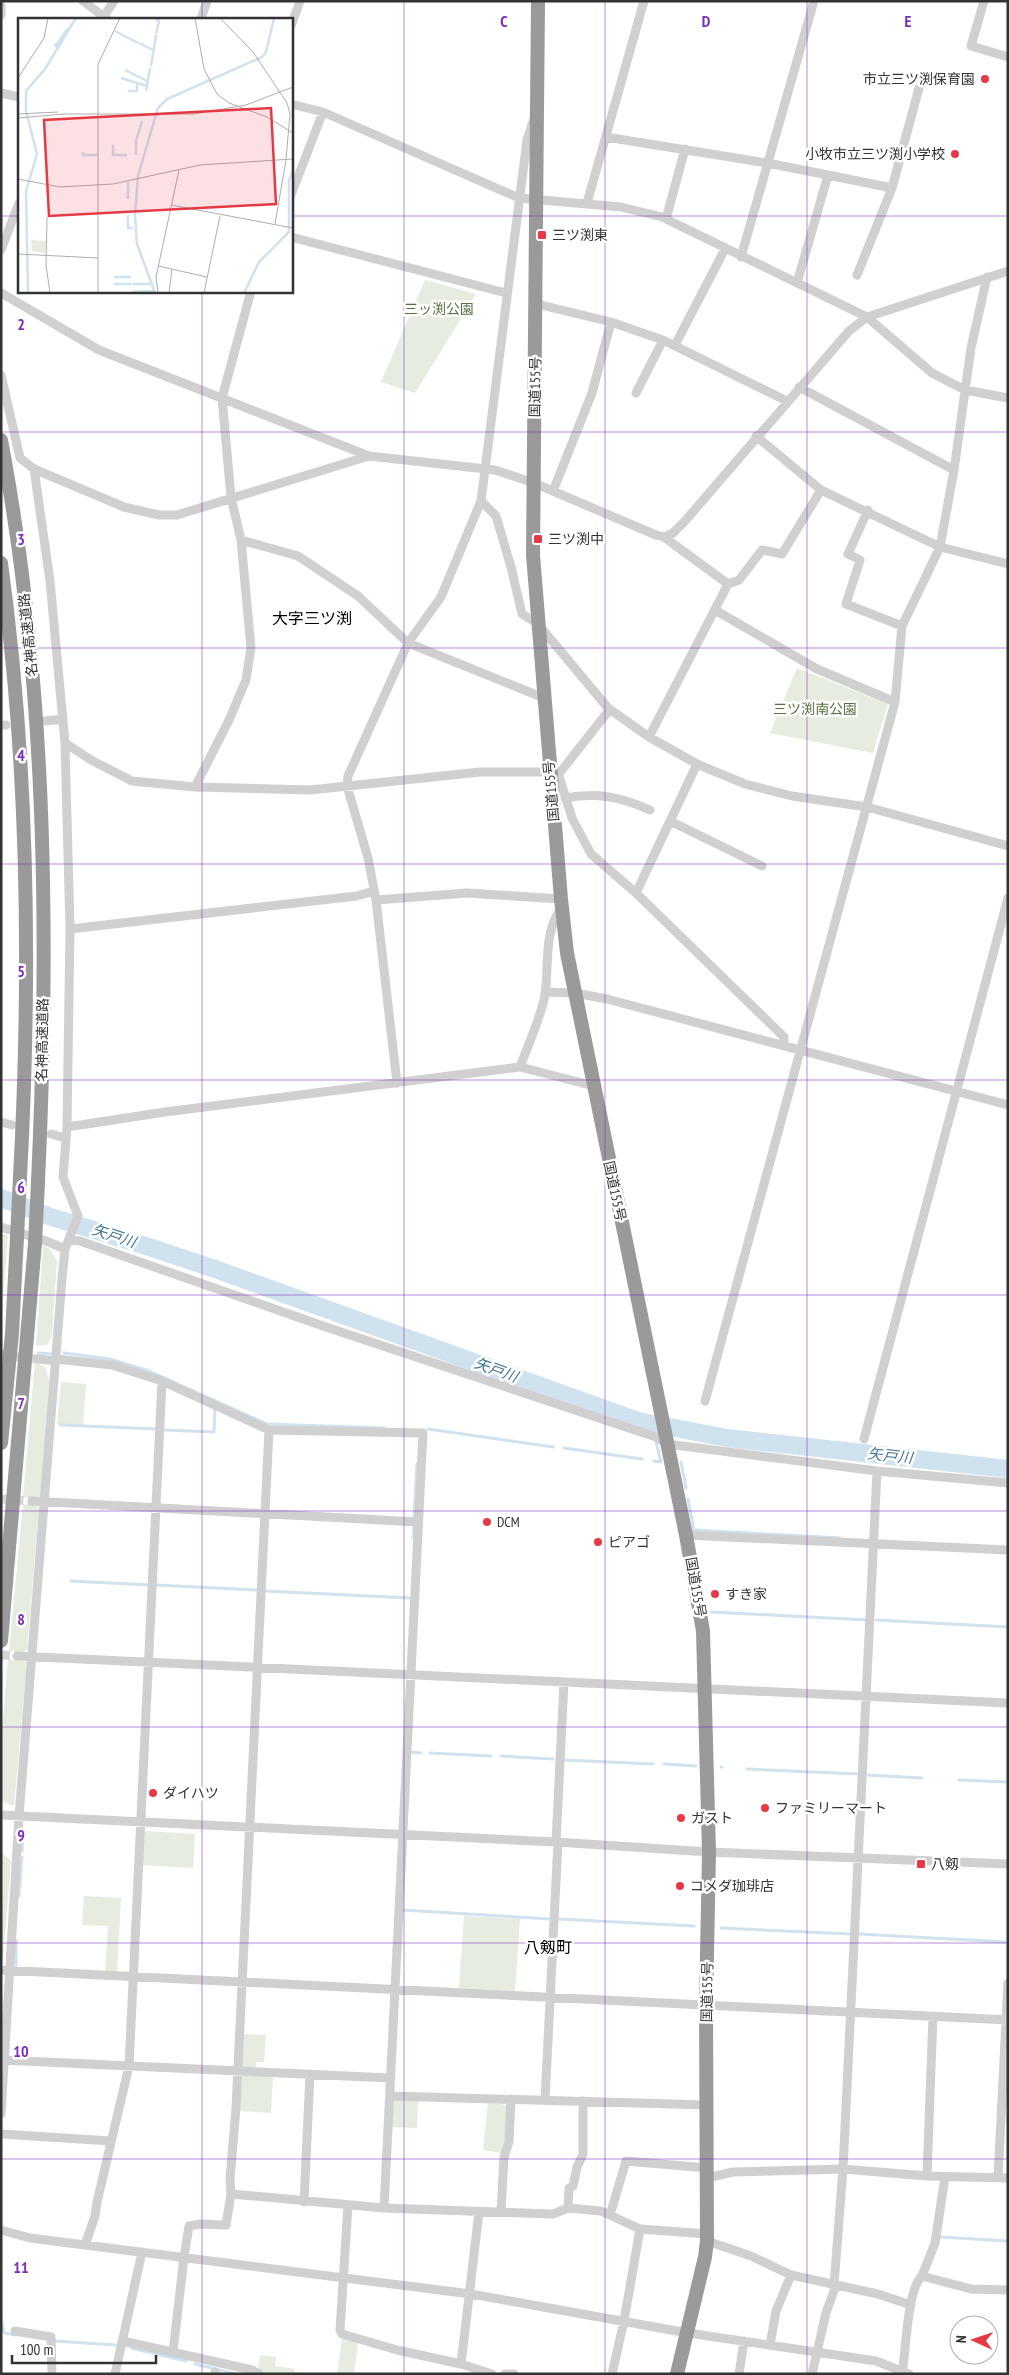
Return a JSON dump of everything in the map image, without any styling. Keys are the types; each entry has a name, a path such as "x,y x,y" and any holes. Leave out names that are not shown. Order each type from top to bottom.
{"highway":[{"name":"国道155号","path":"538,1 539,105 533,555 544,698 554,773 562,905 567,953 686,1534 703,1631 709,1852 706,2004 707,2237 688,2333 677,2374"},
{"name":"名神高速道路","path":"1,440 22,582 32,681 40,803 44,955 38,1182 1,1641"},
{"name":"名神高速道路","path":"1,563 14,682 22,805 27,956 24,1094 12,1334 1,1443"}],"street":[{"path":"83,1 104,18 114,1"},
{"path":"202,18 207,1"},
{"path":"292,23 300,1"},
{"path":"587,203 644,1"},
{"path":"741,257 814,1"},
{"path":"984,1 971,46 1008,57"},
{"path":"1,6 1,15"},
{"path":"856,276 892,188 918,88"},
{"path":"1,93 18,97"},
{"path":"292,104 323,112 519,198 621,207 666,218 741,257 867,317 932,373 965,390 1008,398"},
{"path":"397,1083 375,895 368,858 347,786 348,776 408,643 442,598 481,501 506,292 527,140 539,105"},
{"path":"292,192 323,112"},
{"path":"606,137 767,163 892,188"},
{"path":"666,218 685,149"},
{"path":"797,283 828,175"},
{"path":"1,250 18,206"},
{"path":"292,237 506,292"},
{"path":"675,345 725,249"},
{"path":"1,293 99,350 369,456 486,468 534,483 656,535 664,536 673,533 685,521 799,387 849,331 867,317 1008,271"},
{"path":"705,1402 895,702 902,644 902,626 940,546 954,470 971,348 987,278"},
{"path":"195,787 229,720 246,680 251,648 241,540 231,497 222,398 252,292"},
{"path":"536,304 611,322 663,340 787,401"},
{"path":"553,491 592,393 611,322"},
{"path":"636,394 663,340"},
{"path":"1,375 20,458"},
{"path":"799,387 954,470"},
{"path":"756,436 821,490 868,510 940,546 1008,564"},
{"path":"3,458 20,458 34,469 124,506 159,515 177,515 369,456"},
{"path":"1,2114 5,1971 65,1249 78,1216 63,1178 67,1127 70,929 65,743 50,581 34,469"},
{"path":"649,737 728,584 739,580 762,550 782,554 821,490"},
{"path":"481,501 496,516 511,566 522,614 538,624 610,709 649,737 697,764 745,784 792,796 867,807 1008,846"},
{"path":"868,510 848,554 860,560 846,604 902,626"},
{"path":"664,536 728,584"},
{"path":"241,540 298,556 358,596 408,643 544,698"},
{"path":"715,610 817,669 895,702"},
{"path":"65,743 91,760 132,781 195,787 310,790 480,772 554,773 610,709"},
{"path":"44,721 63,719"},
{"path":"636,893 697,764"},
{"path":"554,773 572,818 591,854 636,893 784,1036 784,1044"},
{"path":"565,798 584,794 607,795 631,801 650,810"},
{"path":"670,821 762,866"},
{"path":"70,929 375,895 467,893 562,905 555,919 547,954 545,992 520,1067"},
{"path":"864,1439 955,1090 1008,898"},
{"path":"545,992 575,993 607,998 1008,1105"},
{"path":"67,1127 165,1112 520,1067 594,1086"},
{"path":"1,1122 12,1124"},
{"path":"50,1134 65,1138"},
{"path":"1,1227 65,1249"},
{"path":"70,1239 656,1437 666,1442 877,1471 1008,1483"},
{"path":"38,1359 112,1365 162,1380 269,1430 423,1433 384,2208"},
{"path":"85,2245 96,2216 97,2202 130,2066 162,1380"},
{"path":"173,2352 188,2226 200,2224 226,2225 231,2194 230,2179 238,2071 269,1430"},
{"path":"812,2374 826,2313 835,2285 860,1858 877,1471"},
{"path":"32,1501 418,1522"},
{"path":"686,1534 1008,1550"},
{"path":"17,1656 1008,1703"},
{"path":"545,2100 564,1682"},
{"path":"1,1815 557,1842 709,1852 1008,1864"},
{"path":"5,1971 1007,2020"},
{"path":"998,2177 1008,1983"},
{"path":"927,2176 933,2016"},
{"path":"3,2060 390,2078"},
{"path":"304,2202 310,2074"},
{"path":"390,2096 707,2105"},
{"path":"502,2211 504,2157 509,2142 511,2099"},
{"path":"568,2208 569,2188 573,2186 577,2167 584,2154 582,2102"},
{"path":"1,2134 112,2141"},
{"path":"610,2215 626,2160 707,2173 843,2169 945,2177 1008,2178"},
{"path":"1,2230 30,2238 471,2294 688,2333 876,2361 904,2373 911,2305 918,2279 922,2276 935,2243 945,2177"},
{"path":"231,2194 384,2208 552,2214 568,2208 601,2211 640,2229 707,2237 791,2275 878,2294 911,2305"},
{"path":"348,2205 340,2330 342,2334 397,2350 462,2364 492,2374"},
{"path":"460,2374 471,2294 479,2212"},
{"path":"612,2374 624,2321 640,2229"},
{"path":"115,2374 142,2252"},
{"path":"770,2345 776,2311 791,2275"},
{"path":"922,2276 971,2289 1008,2290"},
{"path":"15,2331 51,2337 52,2374"},
{"path":"122,2341 252,2370 259,2374"},
{"path":"739,2374 744,2341"},
{"path":"504,2374 514,2374"}],"green space":[{"name":"三ッ渕公園","path":"425,280 476,294 415,393 381,382"},
{"name":"三ツ渕南公園","path":"797,668 888,704 873,753 770,733"},
{"path":"1,1234 8,1235 1,1325"},
{"path":"43,1246 50,1249 57,1261 52,1336 47,1345 36,1346"},
{"path":"35,1362 46,1368 49,1382 41,1496 39,1498 23,1497"},
{"path":"61,1382 86,1384 83,1425 57,1424"},
{"path":"23,1504 36,1505 39,1508 27,1650 24,1652 9,1651"},
{"path":"8,1659 27,1662 14,1806 1,1801 1,1744"},
{"path":"146,1831 195,1834 193,1868 142,1865 143,1834"},
{"path":"1,1851 11,1861 3,1959 1,1961"},
{"path":"84,1896 121,1898 117,1973 105,1972 108,1926 82,1925"},
{"path":"464,1916 520,1919 515,1991 459,1988"},
{"path":"244,2034 266,2035 264,2062 256,2062 256,2069 242,2068"},
{"path":"242,2075 273,2076 271,2113 240,2111"},
{"path":"393,2101 418,2101 417,2128 392,2127"},
{"path":"488,2103 508,2105 506,2143 502,2153 483,2150"},
{"path":"342,2339 356,2341 358,2344 354,2374 337,2374"},
{"path":"260,2355 276,2357 275,2366 295,2369 295,2372 307,2374 266,2374 258,2370"}],"waterway":[{"name":"矢戸川","path":"1,1198 48,1216 212,1268 638,1421 727,1438 1008,1469"},
{"path":"38,1353 51,1354"},
{"path":"64,1353 110,1359 149,1371 267,1424 384,1428"},
{"path":"165,1430 214,1432 215,1407"},
{"path":"60,1425 158,1429"},
{"path":"428,1429 553,1447"},
{"path":"654,1461 661,1462 656,1442"},
{"path":"564,1448 642,1459"},
{"path":"681,1462 686,1488"},
{"path":"414,1518 417,1464"},
{"path":"688,1499 694,1530 840,1538"},
{"path":"413,1538 414,1527"},
{"path":"71,1581 149,1585"},
{"path":"156,1585 256,1590"},
{"path":"265,1591 410,1598"},
{"path":"711,1612 867,1620"},
{"path":"876,1620 1008,1627"},
{"path":"411,1752 421,1753"},
{"path":"430,1753 491,1756"},
{"path":"501,1756 553,1759"},
{"path":"565,1760 653,1764"},
{"path":"664,1764 696,1766"},
{"path":"747,1769 859,1774"},
{"path":"868,1775 922,1778"},
{"path":"959,1780 1008,1782"},
{"path":"22,1851 23,1836"},
{"path":"19,1896 22,1857"},
{"path":"402,1910 550,1919"},
{"path":"558,1919 694,1926"},
{"path":"721,1928 851,1934"},
{"path":"859,1934 1005,1942"},
{"path":"16,1940 16,1968"},
{"path":"940,2237 1008,2241"},
{"path":"1,2318 4,2333 16,2335"},
{"path":"55,2341 116,2345"},
{"path":"131,2348 186,2361"},
{"path":"195,2364 236,2374"}],"tunnel":[{"path":"1,1355 38,1359"},
{"path":"1,1499 32,1501"},
{"path":"1,1655 17,1656"}],"place":[{"name":"市立三ツ渕保育園","path":"985,79"},
{"name":"小牧市立三ツ渕小学校","path":"955,154"},
{"name":"三ツ渕東","path":"542,235"},
{"name":"三ツ渕中","path":"538,539"},
{"name":"DCM","path":"487,1522"},
{"name":"ピアゴ","path":"598,1542"},
{"name":"すき家","path":"715,1594"},
{"name":"ダイハツ","path":"153,1793"},
{"name":"ファミリーマート","path":"765,1808"},
{"name":"ガスト","path":"681,1818"},
{"name":"八剱","path":"921,1864"},
{"name":"コメダ珈琲店","path":"680,1886"}],"district":[{"name":"大字三ツ渕","path":"312,618"},
{"name":"八剱町","path":"548,1947"}]}
